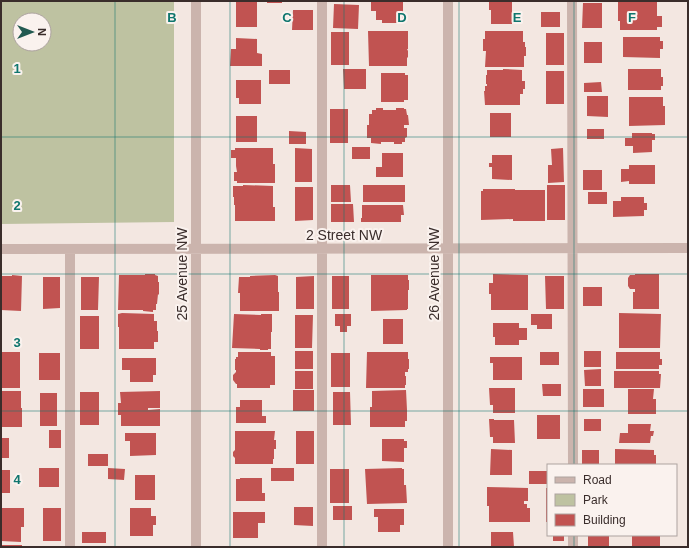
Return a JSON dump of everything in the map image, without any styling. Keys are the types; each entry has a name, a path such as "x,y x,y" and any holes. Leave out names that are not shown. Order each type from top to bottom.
{"street":[{"name":"25 Avenue NW","path":"196,1 196,547"},
{"path":"322,1 322,547"},
{"name":"26 Avenue NW","path":"448,1 448,547"},
{"path":"572,1 573,464"},
{"name":"2 Street NW","path":"1,249 688,248"},
{"path":"70,249 70,547"},
{"path":"573,536 573,547"}],"green space":[{"path":"1,1 174,1 174,222 1,224"}],"building":[{"path":"236,1 257,1 257,27 236,27"},
{"path":"267,1 282,1 282,3 267,3"},
{"path":"371,1 403,1 403,23 382,23 382,20 376,20 376,11 371,11"},
{"path":"489,1 512,1 512,24 491,24 491,10 489,10"},
{"path":"618,1 657,1 657,16 662,16 662,27 657,27 657,30 620,30 620,21 618,21"},
{"path":"583,3 602,3 602,28 582,28"},
{"path":"334,4 359,5 358,29 333,28"},
{"path":"293,10 313,10 313,30 292,30"},
{"path":"541,12 560,12 560,27 541,27"},
{"path":"368,31 408,31 407,66 369,66"},
{"path":"485,31 523,31 523,42 525,42 526,47 524,67 485,67 486,51 483,51 483,39 485,39"},
{"path":"331,32 349,32 349,65 331,65"},
{"path":"546,33 564,33 564,65 546,65"},
{"path":"623,37 660,37 660,41 663,41 663,49 660,49 660,58 623,57"},
{"path":"236,38 257,39 257,53 262,54 262,66 230,66 231,49 236,49"},
{"path":"584,42 602,42 602,63 584,63"},
{"path":"343,69 366,69 366,89 344,89"},
{"path":"628,69 661,69 663,86 661,86 661,90 628,90"},
{"path":"269,70 290,70 290,84 269,84"},
{"path":"487,70 522,70 522,81 525,81 525,89 523,89 523,94 520,94 520,105 485,105 484,91 485,86 487,86"},
{"path":"546,71 564,71 564,104 546,104"},
{"path":"381,73 405,73 405,75 408,75 408,100 404,100 404,102 381,102"},
{"path":"236,80 261,80 261,104 239,104 239,98 236,98"},
{"path":"601,82 602,92 584,92 584,83"},
{"path":"587,96 608,96 608,117 587,116"},
{"path":"629,97 663,97 663,106 665,106 665,125 629,126"},
{"path":"376,108 383,108 383,110 396,110 396,108 406,109 409,125 404,125 404,128 407,128 407,137 405,138 405,142 402,142 402,144 394,144 394,142 381,142 381,144 371,143 371,138 367,138 367,125 369,125 369,114 372,114 372,110 376,110"},
{"path":"330,109 348,109 348,143 330,143"},
{"path":"490,113 511,113 511,137 490,137"},
{"path":"236,116 257,116 257,142 236,142"},
{"path":"587,129 604,129 604,139 587,139"},
{"path":"289,131 306,132 306,144 289,144"},
{"path":"632,133 655,134 655,140 652,140 652,152 633,153 633,146 625,146 625,138 632,138"},
{"path":"352,147 370,147 370,159 352,159"},
{"path":"235,148 273,148 275,183 237,183 237,181 234,181 234,172 237,172 236,158 231,158 231,150 235,150"},
{"path":"295,148 312,149 312,182 295,182"},
{"path":"563,148 564,182 548,183 548,165 552,165 551,149"},
{"path":"382,153 403,153 403,177 376,177 376,167 382,167"},
{"path":"492,155 512,155 512,180 492,179 492,167 489,167 489,163 492,163"},
{"path":"629,165 655,165 655,184 629,184 629,181 621,182 621,169 629,169"},
{"path":"583,170 602,170 602,190 583,190"},
{"path":"331,185 350,185 351,202 331,202"},
{"path":"363,185 405,185 405,202 363,202"},
{"path":"547,185 565,185 565,220 547,220"},
{"path":"233,186 273,186 275,221 235,221"},
{"path":"295,187 313,187 313,220 295,221"},
{"path":"483,189 545,190 545,221 513,221 513,219 481,220 481,191 483,191"},
{"path":"588,192 607,192 607,204 588,204"},
{"path":"621,197 644,197 644,203 647,203 647,210 644,210 644,216 613,217 613,201 621,201"},
{"path":"331,204 353,204 354,222 331,222"},
{"path":"362,205 403,205 404,215 401,215 401,222 361,222"},
{"path":"155,274 158,276 159,295 158,294 156,310 153,310 153,312 143,310 118,310 119,275"},
{"path":"493,274 528,275 528,310 491,310 489,283 493,283"},
{"path":"659,274 659,309 633,309 633,292 635,292 635,289 630,289 628,286 628,278 630,275"},
{"path":"371,275 408,275 408,309 371,311"},
{"path":"1,276 22,276 21,311 1,310"},
{"path":"278,276 279,311 240,311 240,293 238,293 239,277"},
{"path":"314,276 314,309 296,309 296,277"},
{"path":"332,276 349,276 349,309 332,309"},
{"path":"545,276 564,276 564,309 546,309"},
{"path":"43,277 60,277 60,308 43,309"},
{"path":"81,277 99,277 98,310 81,310"},
{"path":"583,287 602,287 602,306 583,306"},
{"path":"619,313 661,314 660,348 619,348"},
{"path":"118,314 154,314 154,321 157,321 158,342 154,342 154,349 119,349"},
{"path":"234,314 272,314 271,349 260,350 232,348"},
{"path":"335,314 351,314 351,326 347,326 347,332 340,332 340,326 335,326"},
{"path":"531,314 552,314 552,329 537,329 537,325 531,325"},
{"path":"295,315 313,315 312,348 295,348"},
{"path":"80,316 99,316 99,349 80,349"},
{"path":"383,319 403,319 403,344 383,344"},
{"path":"493,323 519,323 519,328 527,328 527,340 519,340 519,345 495,345 495,337 493,337"},
{"path":"295,351 313,351 313,369 295,369"},
{"path":"584,351 601,351 601,367 584,367"},
{"path":"1,352 20,352 20,388 1,388"},
{"path":"238,352 271,352 271,356 275,356 275,385 270,385 270,388 237,388 237,384 233,380 233,375 236,372 235,359 238,357"},
{"path":"367,352 408,352 409,369 408,372 405,372 405,388 366,388"},
{"path":"540,352 559,352 559,365 540,365"},
{"path":"616,352 660,352 662,365 659,365 659,369 616,369"},
{"path":"39,353 60,353 60,380 39,380"},
{"path":"331,353 350,353 350,387 331,387"},
{"path":"490,357 522,357 522,380 493,380 493,363 490,363"},
{"path":"122,358 156,358 156,375 153,375 153,382 130,382 130,370 122,370"},
{"path":"601,369 601,386 585,386 584,370"},
{"path":"295,371 313,371 313,389 295,389"},
{"path":"614,371 659,371 659,374 661,374 660,388 614,388"},
{"path":"542,384 561,384 561,396 543,396"},
{"path":"489,388 515,388 515,413 493,413 493,405 490,405"},
{"path":"583,389 604,389 604,407 583,407"},
{"path":"628,389 654,389 653,399 656,399 656,414 628,414"},
{"path":"293,390 314,390 314,411 293,411"},
{"path":"406,390 407,421 405,421 405,427 370,427 372,391"},
{"path":"1,391 21,391 22,427 1,427"},
{"path":"160,391 160,408 148,408 148,410 160,409 160,426 121,426 121,415 118,415 118,403 121,403 120,392"},
{"path":"80,392 99,392 99,425 80,425"},
{"path":"333,392 350,392 351,425 333,425"},
{"path":"40,393 57,393 57,426 40,426"},
{"path":"240,400 262,400 262,416 266,416 266,423 236,423 236,407 240,407"},
{"path":"537,415 560,415 560,439 537,439"},
{"path":"489,419 514,420 515,443 493,443 493,437 490,437"},
{"path":"584,419 601,419 601,431 584,431"},
{"path":"628,424 651,424 650,431 654,431 653,436 651,436 650,443 619,443 620,433 628,433"},
{"path":"49,430 61,430 61,448 49,448"},
{"path":"235,431 275,431 274,440 276,440 276,449 274,449 273,464 235,464 233,452 235,450"},
{"path":"296,431 314,431 314,464 296,464"},
{"path":"125,433 156,433 156,455 130,456 130,441 125,441"},
{"path":"1,438 9,438 9,458 1,458"},
{"path":"382,439 404,439 404,441 407,441 407,448 404,448 404,462 382,461"},
{"path":"491,449 512,450 512,475 490,475"},
{"path":"615,449 654,450 654,455 656,455 656,464 615,464"},
{"path":"582,450 599,450 599,464 582,464"},
{"path":"88,454 108,454 108,466 88,466"},
{"path":"39,468 59,468 59,487 39,487"},
{"path":"108,468 125,469 124,480 108,479"},
{"path":"271,468 294,468 294,481 271,481"},
{"path":"330,469 349,469 349,503 330,503"},
{"path":"365,469 404,469 404,485 406,485 407,503 367,504"},
{"path":"1,470 10,470 10,493 1,493"},
{"path":"529,471 547,471 547,484 529,484"},
{"path":"135,475 155,475 155,500 135,500"},
{"path":"262,478 262,493 265,493 265,501 236,501 236,479"},
{"path":"487,487 528,488 528,501 524,501 524,504 527,504 527,508 530,508 530,522 489,522"},
{"path":"546,488 547,488 547,522"},
{"path":"333,506 352,506 352,520 333,520"},
{"path":"294,507 313,507 313,526 294,525"},
{"path":"1,508 24,508 24,527 21,527 21,542 1,541"},
{"path":"43,508 61,508 61,541 43,541"},
{"path":"130,508 151,508 151,516 156,516 156,525 153,525 153,536 130,536"},
{"path":"374,509 404,509 404,525 400,525 400,532 378,532 378,517 374,517"},
{"path":"233,512 265,512 265,523 258,523 258,538 233,538"},
{"path":"82,532 106,532 106,543 82,543"},
{"path":"491,532 513,532 514,547 491,547"},
{"path":"553,536 564,536 564,541 553,541"},
{"path":"588,536 609,536 609,547 588,547"},
{"path":"632,536 660,536 660,547 632,547"},
{"path":"1,545 22,545 22,547 1,547"}]}
